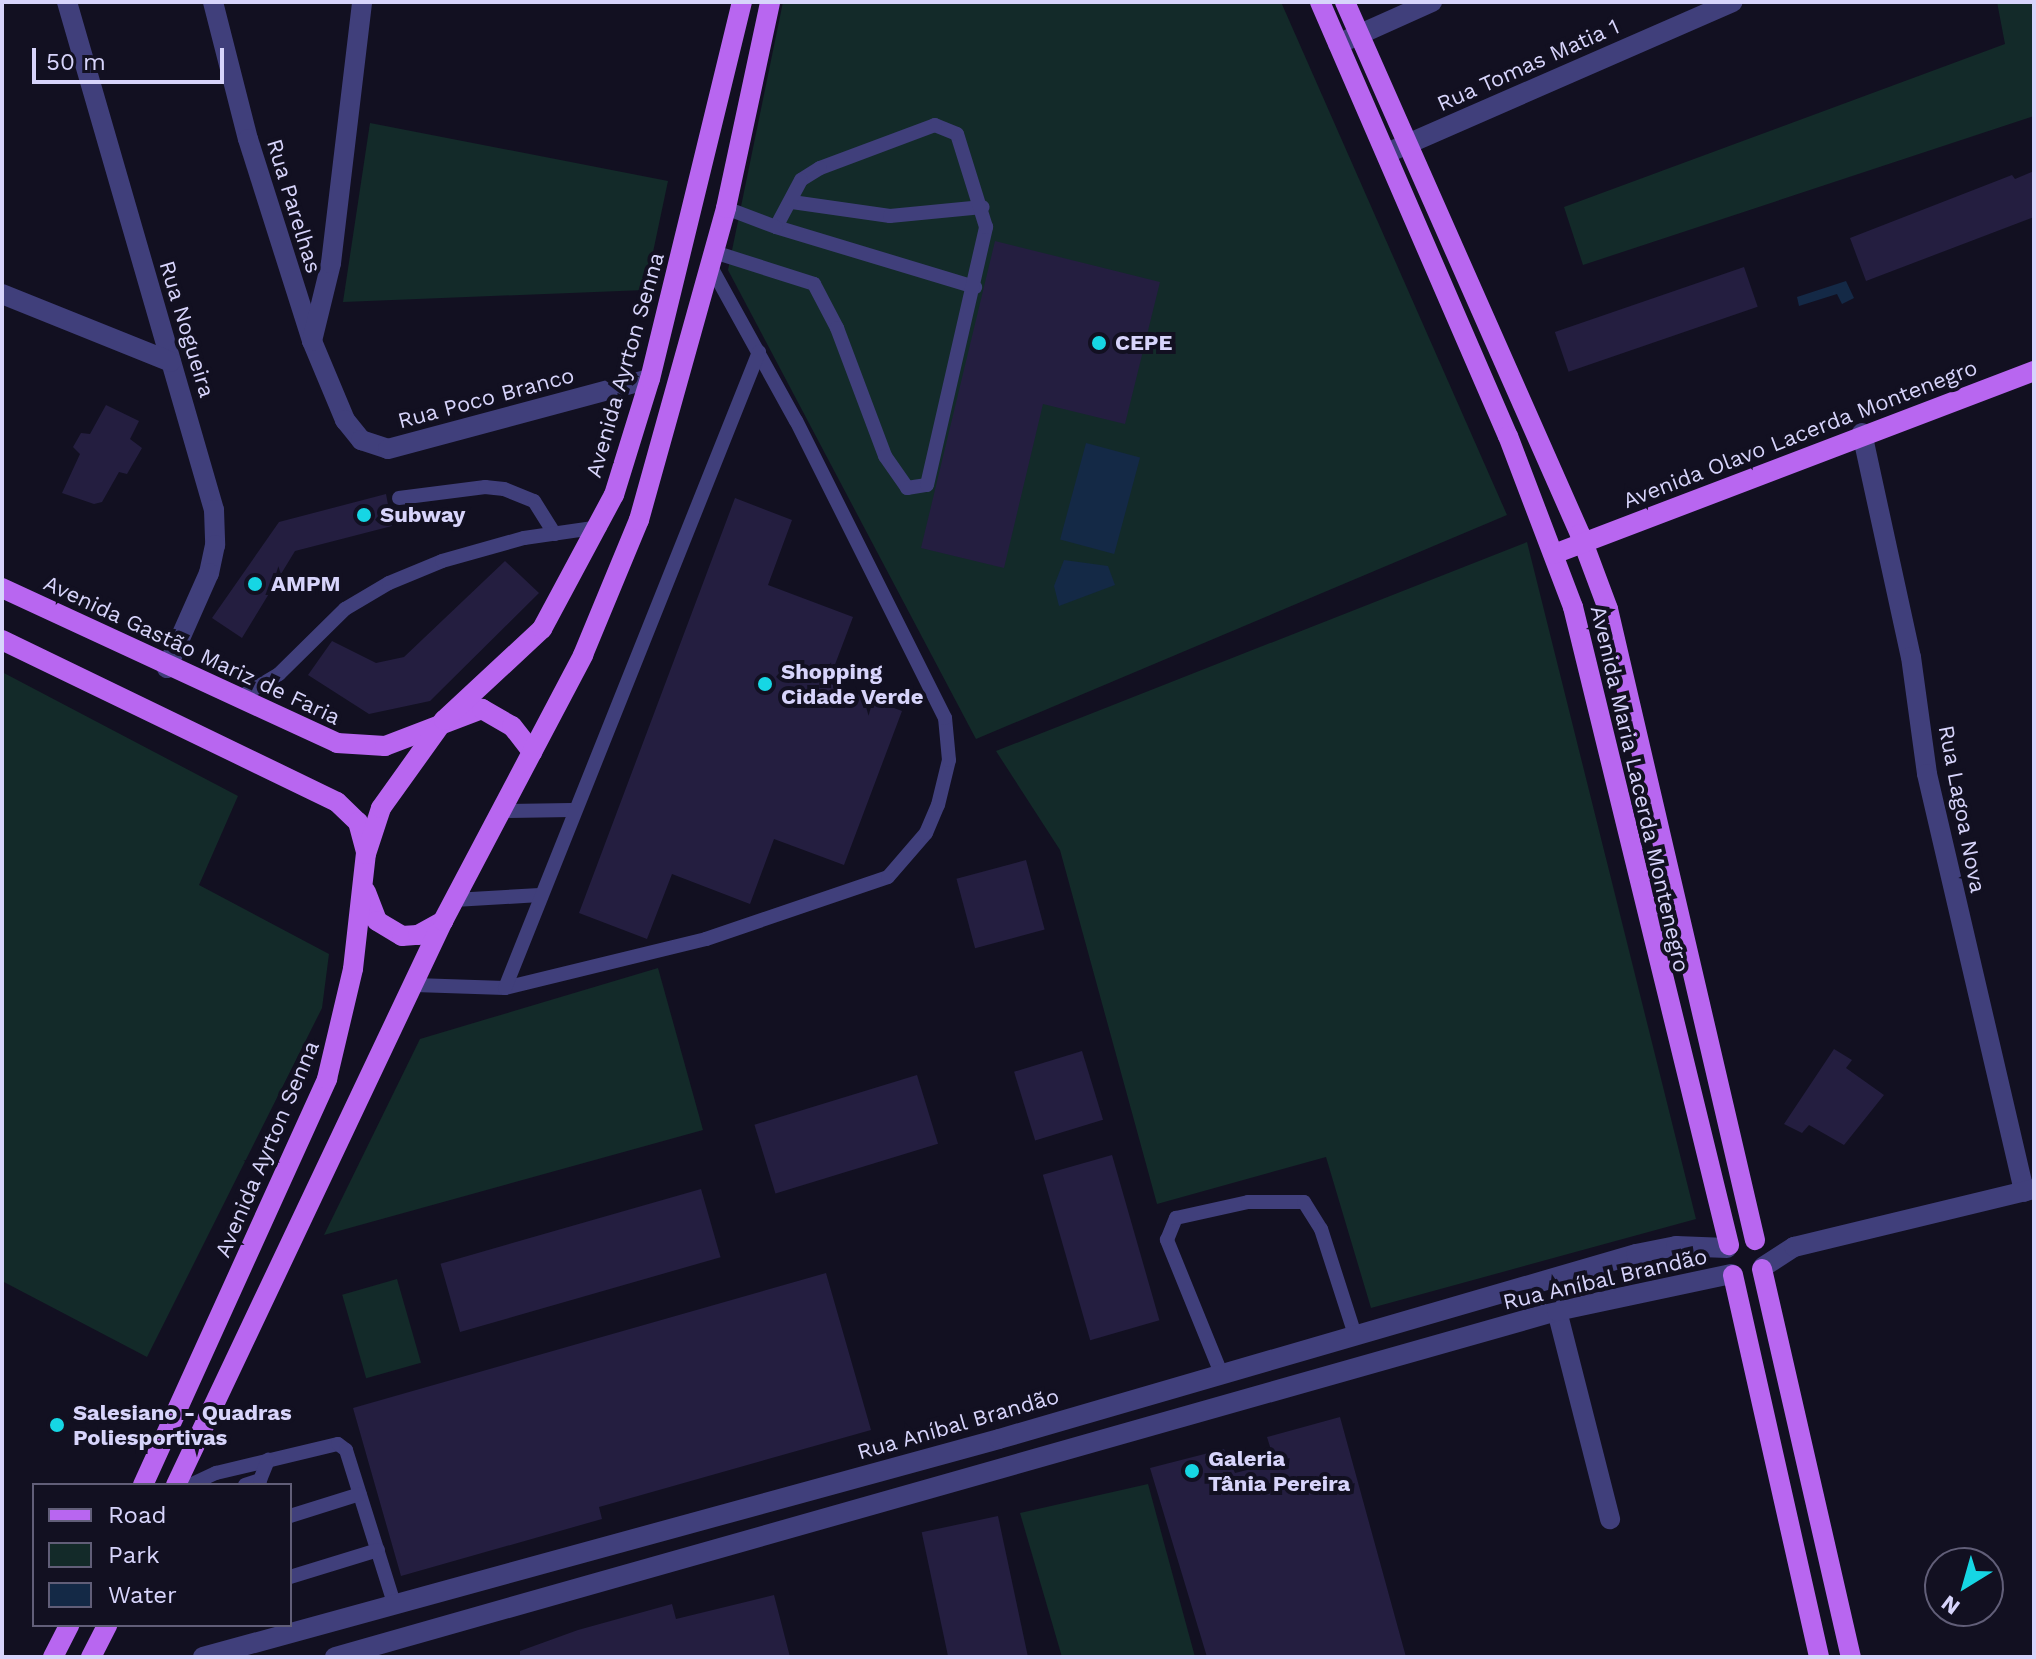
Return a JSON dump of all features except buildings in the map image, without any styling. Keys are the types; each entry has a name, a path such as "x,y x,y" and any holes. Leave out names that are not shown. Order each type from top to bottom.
{"main road":[{"name":"Avenida Ayrton Senna","path":"144,1483 327,1079 353,969 366,854 372,830 396,782 444,720 542,629 601,527 650,379 742,2"},
{"path":"177,1483 443,921 583,655 639,520 726,208 770,2"},
{"name":"Avenida Maria Lacerda Montenegro","path":"1320,2 1387,153 1554,554 1604,724 1659,972 1728,1246"},
{"name":"Avenida Maria Lacerda Montenegro","path":"1345,2 1410,143 1584,543 1608,609 1757,1242"},
{"name":"Avenida Olavo Lacerda Montenegro","path":"1554,554 1862,433 2034,371"},
{"name":"Avenida Gastão Mariz de Faria","path":"2,588 167,668 354,748 385,746 444,720 482,709 512,726 532,752"},
{"path":"2,640 337,802 358,822 366,854"},
{"path":"364,885 369,908 387,930 418,935 443,921"},
{"path":"1819,1657 1732,1274 1724,1261 1728,1246 1740,1238 1757,1242 1765,1254 1763,1268 1851,1657"},
{"path":"1732,1274 1748,1278 1763,1268"},
{"path":"53,1657 68,1627"},
{"path":"91,1657 106,1627"}],"street":[{"name":"Rua Nogueira","path":"67,2 214,510 215,545 204,584 167,668"},
{"name":"Rua Parelhas","path":"213,2 248,139 312,341 345,420"},
{"path":"312,341 331,263 362,2"},
{"path":"1338,44 1432,2"},
{"name":"Rua Tomas Matia 1","path":"1387,153 1732,2"},
{"path":"2,294 171,362"},
{"name":"Rua Poco Branco","path":"345,420 361,440 388,449 650,379"},
{"name":"Rua Lagoa Nova","path":"1862,433 1911,657 1927,774 2029,1191"},
{"path":"1763,1268 1794,1247 2029,1191"},
{"path":"1757,1242 1794,1247"},
{"name":"Rua Aníbal Brandão","path":"203,1657 821,1488 1636,1254 1676,1246 1728,1246"},
{"name":"Rua Aníbal Brandão","path":"335,1657 830,1520 1557,1311 1732,1274"},
{"path":"1557,1311 1610,1519"},
{"path":"821,1488 830,1520"}],"lane":[{"path":"712,259 814,284 837,328 885,456 907,488 919,490 927,485 975,287 986,227 983,207 957,134 935,125 820,168 801,180 776,227"},
{"path":"792,202 890,216 983,207"},
{"path":"726,208 776,227 975,287"},
{"path":"415,985 505,988 706,939 888,877 926,833 938,805 949,760 945,718 712,259"},
{"path":"505,988 572,810 759,352"},
{"path":"399,498 485,487 504,489 534,501 555,534"},
{"path":"237,699 260,689 345,609 389,583 442,561 555,534 601,527"},
{"path":"501,811 572,810"},
{"path":"454,900 540,895"},
{"path":"1221,1373 1167,1240 1176,1218 1248,1202 1304,1202 1321,1229 1355,1335"},
{"path":"196,1483 268,1460 338,1444 346,1450 395,1606"},
{"path":"251,1483 260,1480 268,1460"},
{"path":"292,1515 360,1494"},
{"path":"292,1576 378,1550"}],"green space":[{"name":"CEPE","path":"783,2 1281,2 1507,515 976,739 728,270"},
{"path":"1997,2 2034,2 2034,116 1583,265 1564,207 2005,44"},
{"path":"370,123 668,181 645,290 343,302"},
{"path":"1527,542 1696,1219 1371,1308 1326,1157 1157,1204 1060,850 996,751"},
{"path":"2,672 238,796 199,885 329,954 322,1008 147,1357 2,1281"},
{"path":"658,968 703,1130 324,1235 420,1039"},
{"path":"397,1279 421,1363 366,1378 342,1295"},
{"path":"1148,1484 1195,1657 1062,1657 1020,1513"}],"water":[{"path":"1846,281 1854,298 1842,304 1837,294 1799,306 1797,297"},
{"path":"1086,443 1140,457 1114,554 1060,540"},
{"path":"1064,560 1108,566 1115,585 1059,606 1054,586"}],"place":[{"name":"CEPE","path":"1099,343"},
{"name":"Subway","path":"364,515"},
{"name":"AMPM","path":"255,584"},
{"name":"Shopping Cidade Verde","path":"765,684"},
{"name":"Salesiano - Quadras Poliesportivas","path":"57,1425"},
{"name":"Galeria Tânia Pereira","path":"1192,1471"}]}
